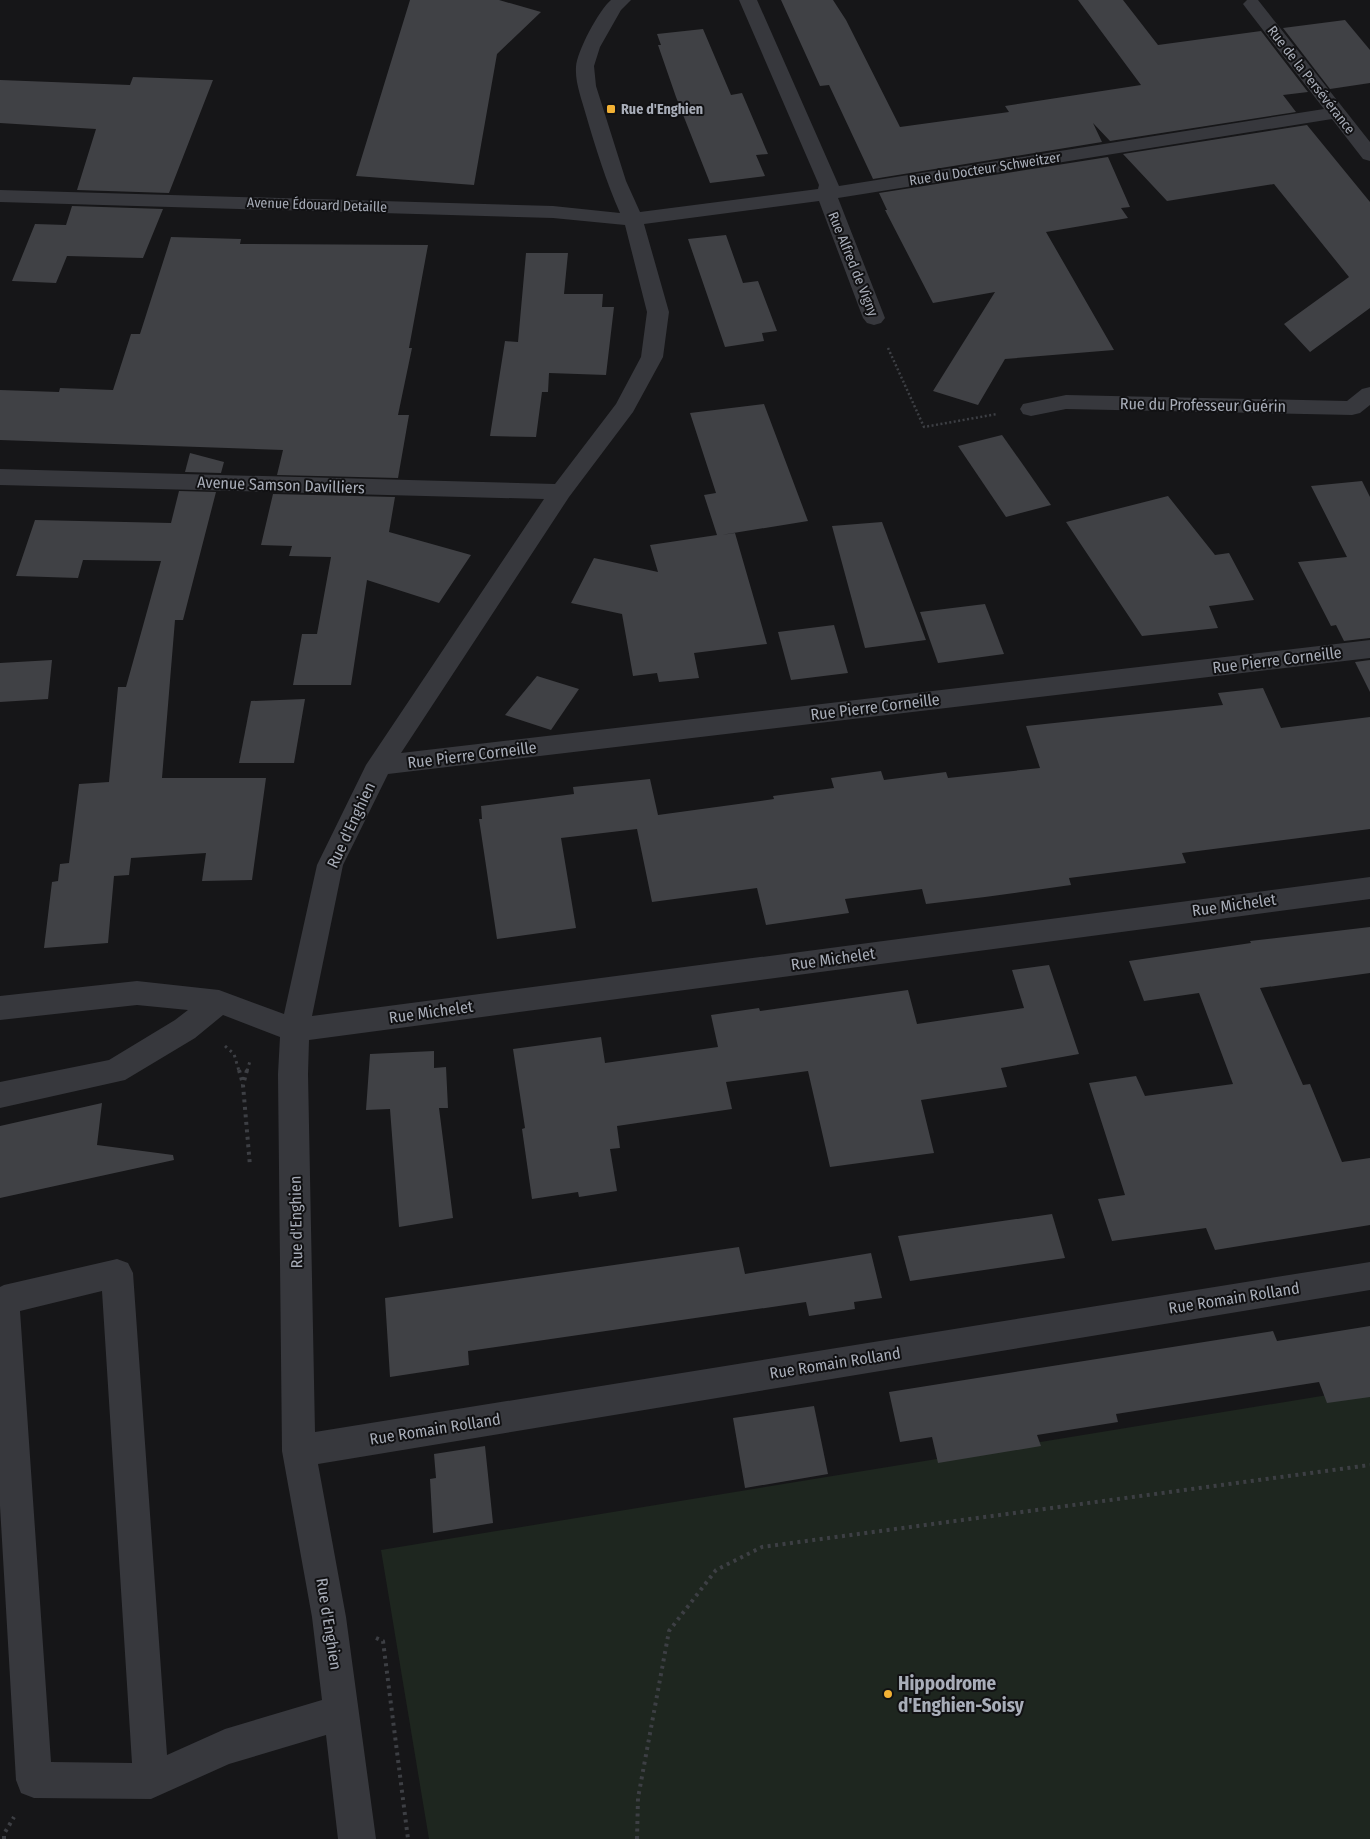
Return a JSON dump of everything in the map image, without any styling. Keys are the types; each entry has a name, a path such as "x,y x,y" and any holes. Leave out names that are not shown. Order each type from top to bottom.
{"street":[{"name":"Rue Alfred de Vigny","path":"748,0 830,185 826,194 874,318"},
{"name":"Rue d'Enghien","path":"357,1839 329,1617 299,1451 293,1074 295,1030 330,865 379,765 561,492 625,407 652,357 658,312 632,219 616,181 587,86 585,66 591,47 617,2"},
{"name":"Rue de la Persévérance","path":"1252,4 1370,155"},
{"name":"Rue du Docteur Schweitzer","path":"632,219 826,194 1336,113"},
{"name":"Avenue Édouard Detaille","path":"0,196 543,212 586,215 611,220 632,219"},
{"name":"Rue du Professeur Guérin","path":"1031,408 1066,402 1352,408 1370,394"},
{"name":"Avenue Samson Davilliers","path":"0,477 561,492"},
{"name":"Rue Pierre Corneille","path":"379,765 1370,649"},
{"name":"Rue Michelet","path":"295,1030 1370,888"},
{"path":"0,1008 137,994 219,1002 295,1030"},
{"path":"0,1096 115,1071 185,1030 219,1002"},
{"path":"151,1781 117,1273 4,1300 34,1780 151,1781 225,1747 341,1712"},
{"name":"Rue Romain Rolland","path":"299,1451 1370,1276"}],"path":[{"name":"Rue Alfred de Vigny","path":"874,318 924,427 1031,408"},
{"path":"243,1085 262,1018"},
{"path":"637,1839 638,1798 669,1631 716,1570 762,1547 1370,1465"}],"shaded area":[{"name":"Hippodrome d'Enghien-Soisy","path":"1370,1388 1370,1839 429,1839 381,1550"}],"building":[{"path":"410,0 499,0 541,12 497,54 474,185 356,176"},
{"path":"781,0 833,0 846,20 900,127 1009,112 1005,106 1141,85 1078,0 1123,0 1158,45 1261,31 1308,92 1283,95 1296,112 1110,141 1093,123 1102,142 873,179 829,85 820,86"},
{"path":"1345,20 1370,50 1370,83 1330,89 1283,28"},
{"path":"703,29 731,95 742,93 768,154 756,155 765,176 710,183 676,97 658,45 661,45 657,34"},
{"path":"133,77 213,80 169,193 77,190 96,129 0,123 0,80 130,85"},
{"path":"1307,125 1370,202 1370,308 1310,352 1284,324 1349,277 1274,184 1167,201 1123,154"},
{"path":"1108,157 1130,207 1121,208 1128,218 1046,232 1114,350 1005,359 978,405 933,391 995,292 933,303 885,210 887,210 879,193"},
{"path":"72,206 163,209 143,258 67,256 56,283 12,281 35,224 66,225"},
{"path":"726,235 743,283 758,281 777,331 762,333 764,341 725,347 688,239"},
{"path":"171,237 241,239 240,244 428,245 409,348 412,348 398,415 409,415 398,478 277,475 283,450 0,440 0,390 59,392 60,388 113,390 131,334 140,334"},
{"path":"526,253 568,253 564,294 603,294 602,307 614,307 606,375 549,373 548,392 542,392 536,437 490,436 505,341 518,342"},
{"path":"764,404 808,521 721,535 735,533 767,644 694,653 699,678 659,682 657,673 633,676 622,614 571,603 594,558 658,572 650,545 717,535 704,495 716,493 690,413"},
{"path":"1002,435 1051,505 1006,517 958,446"},
{"path":"190,453 224,462 221,473 185,472"},
{"path":"1362,481 1370,497 1370,638 1344,641 1336,625 1331,626 1298,562 1347,557 1311,486"},
{"path":"179,491 216,492 183,620 175,620 162,778 266,778 252,880 202,881 206,853 131,858 129,875 114,876 108,943 44,948 52,882 58,881 60,864 69,863 79,784 109,782 118,687 126,687 161,561 83,560 78,578 16,576 35,520 171,523"},
{"path":"273,494 395,497 389,532 471,555 439,603 367,580 351,685 293,685 302,634 317,634 331,557 289,556 292,546 261,545"},
{"path":"1168,496 1215,555 1229,553 1254,600 1209,606 1218,628 1142,636 1066,522"},
{"path":"882,522 926,640 865,648 832,526"},
{"path":"985,604 1004,654 938,663 920,612"},
{"path":"834,625 848,673 791,680 778,632"},
{"path":"52,660 48,699 0,702 0,663"},
{"path":"1370,660 1370,692 1355,662"},
{"path":"537,676 579,689 551,730 505,715"},
{"path":"1263,688 1281,728 1370,717 1370,829 1182,853 1186,863 1069,878 1071,885 985,897 926,904 922,889 845,899 849,913 766,925 757,888 652,902 637,829 561,838 576,928 497,939 479,819 482,819 481,806 574,794 573,787 650,779 658,815 774,799 773,796 834,788 831,778 881,771 884,780 946,772 948,778 1040,768 1026,726 1223,705 1218,693"},
{"path":"305,699 294,763 239,763 251,701"},
{"path":"1370,927 1370,973 1260,988 1303,1085 1310,1084 1342,1162 1370,1158 1370,1225 1215,1250 1206,1228 1112,1241 1098,1199 1125,1195 1089,1083 1136,1076 1145,1096 1233,1084 1199,993 1144,1001 1129,961 1251,943 1250,941"},
{"path":"1049,965 1079,1054 1001,1068 1007,1087 921,1100 934,1153 830,1167 808,1071 726,1082 732,1109 617,1126 620,1148 610,1149 617,1191 579,1197 578,1192 532,1199 522,1129 525,1128 513,1049 601,1037 605,1063 718,1047 711,1015 759,1008 760,1011 908,990 917,1024 1024,1008 1012,970"},
{"path":"434,1051 434,1068 446,1067 448,1108 439,1108 453,1218 399,1227 390,1109 366,1110 370,1054"},
{"path":"102,1103 97,1145 173,1155 174,1160 0,1198 0,1126"},
{"path":"1052,1214 1065,1258 910,1281 898,1236"},
{"path":"739,1247 745,1274 871,1253 882,1298 854,1302 855,1309 809,1316 806,1302 468,1351 469,1365 390,1377 385,1298"},
{"path":"1370,1326 1370,1397 1327,1403 1319,1382 1116,1414 1118,1422 1037,1435 1041,1446 938,1463 932,1437 900,1442 889,1392 1273,1331 1277,1341"},
{"path":"814,1406 828,1474 745,1488 733,1418"},
{"path":"485,1446 493,1523 433,1533 430,1479 436,1478 434,1454"}],"place":[{"name":"Rue d'Enghien","path":"611,109"},
{"name":"Hippodrome d'Enghien-Soisy","path":"888,1694"}]}
